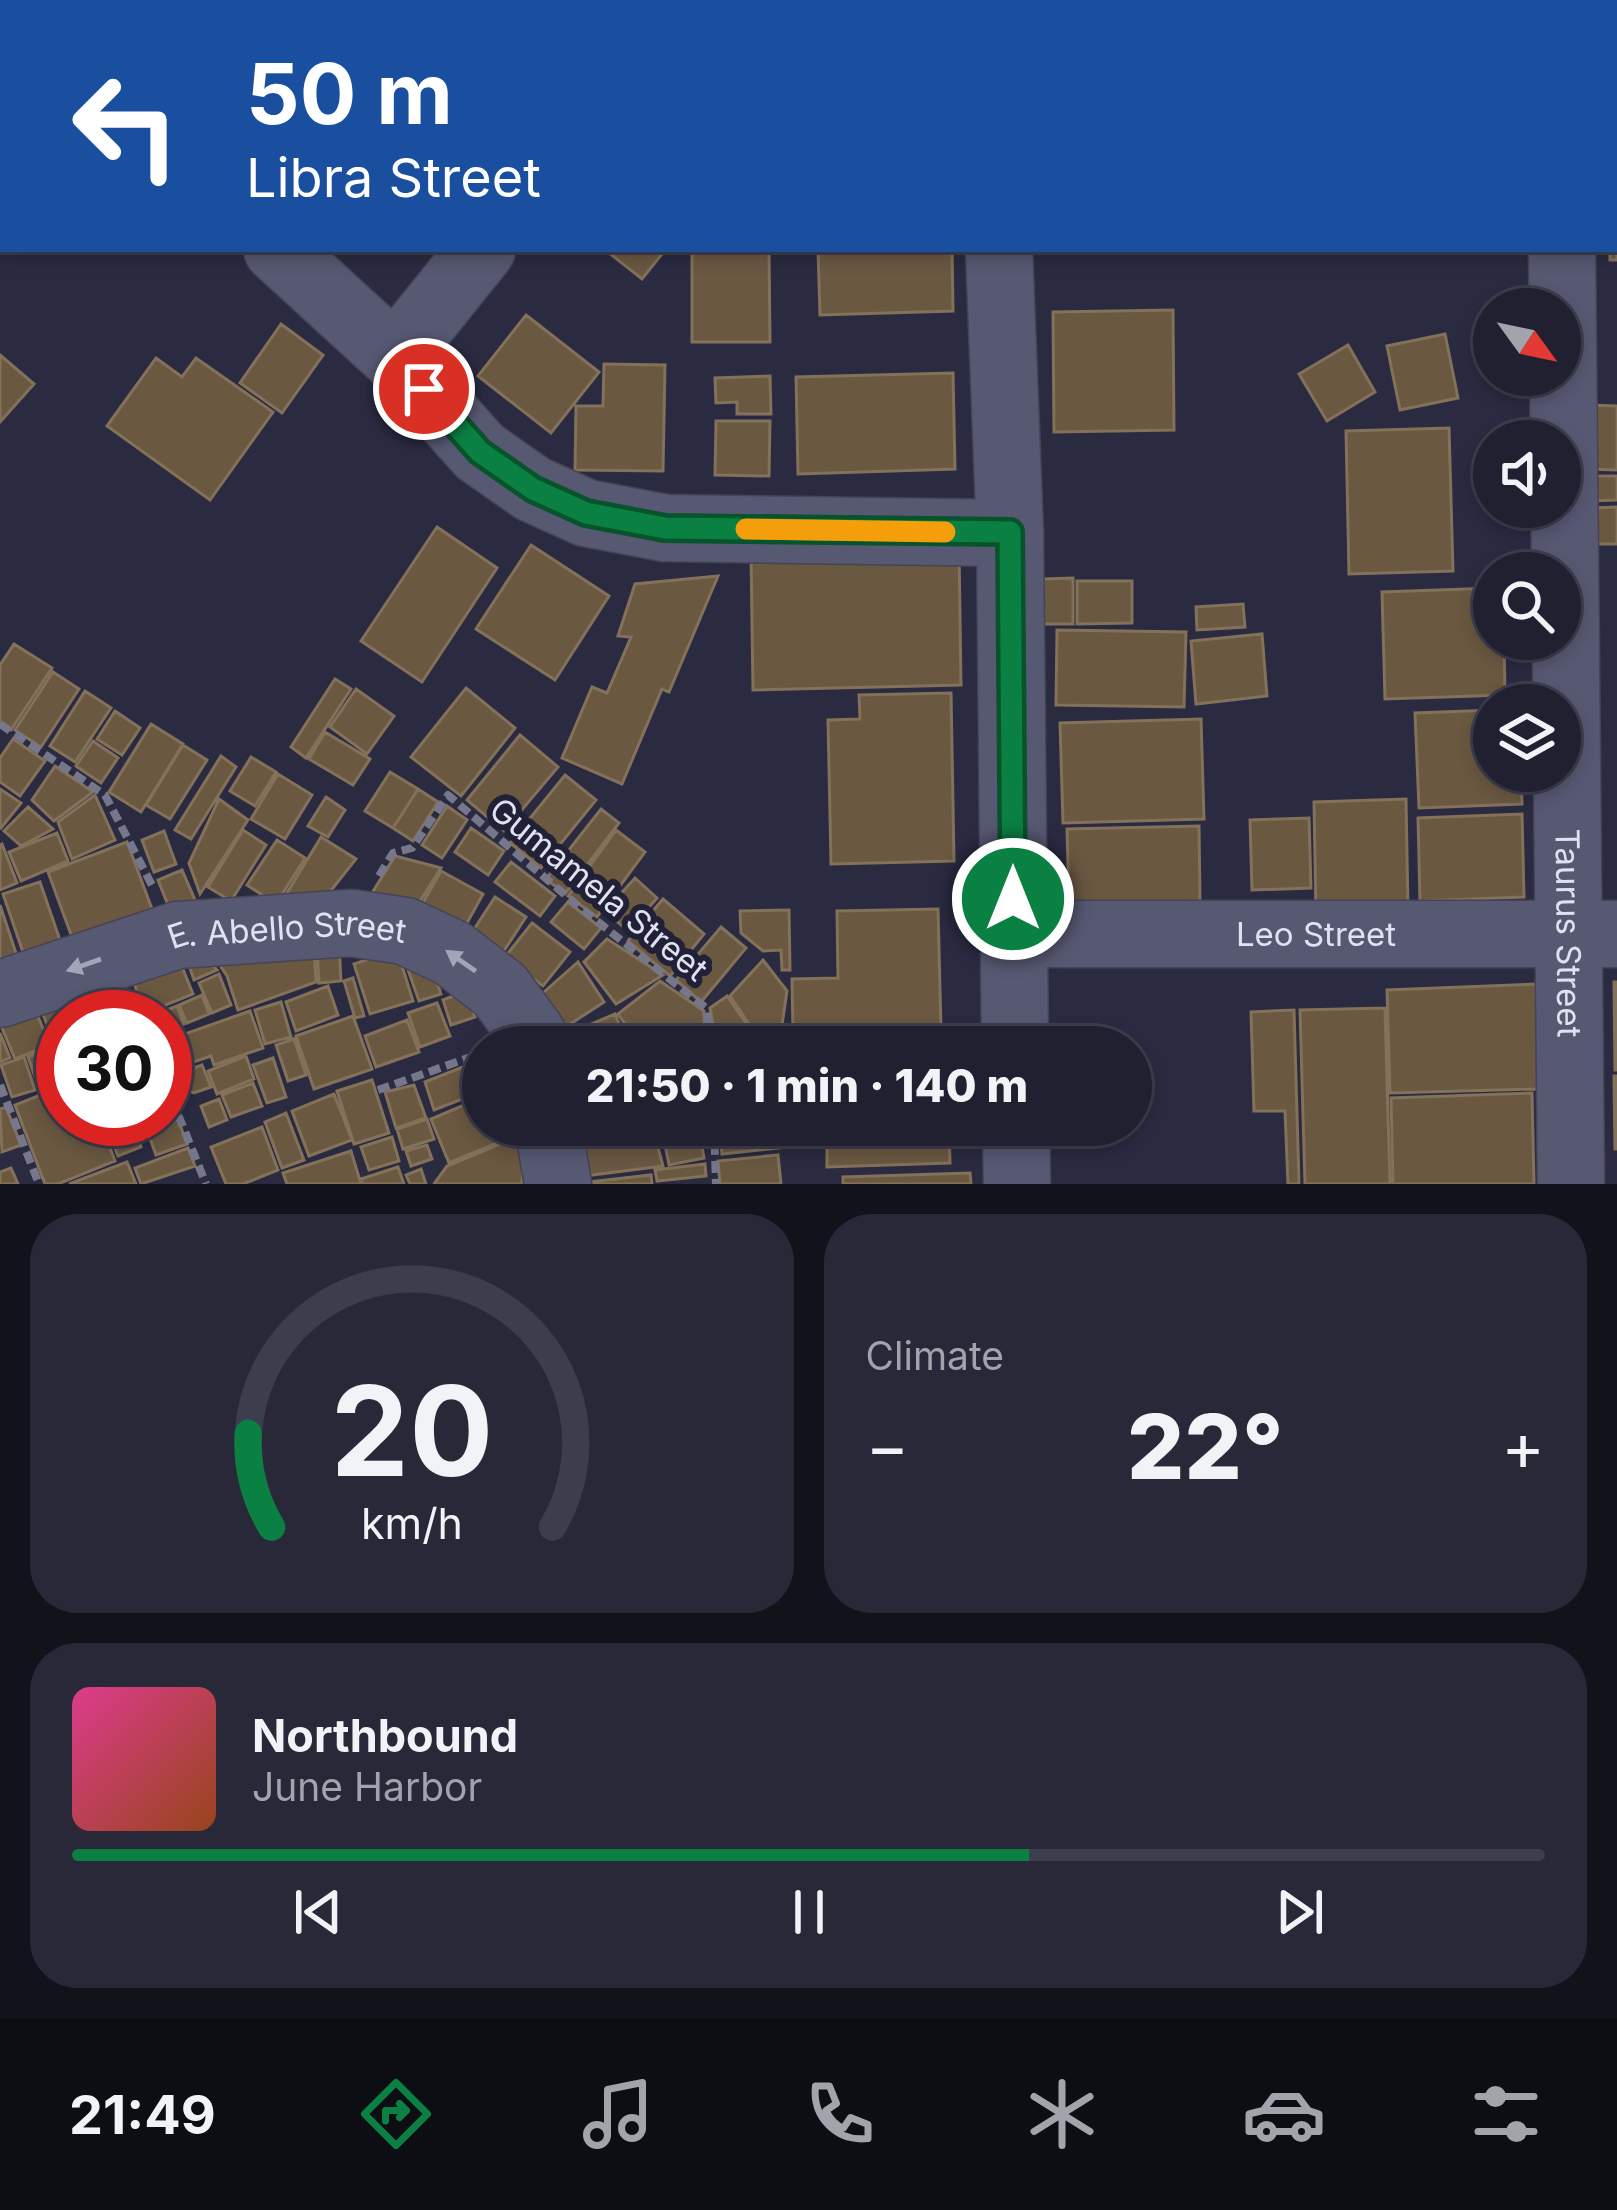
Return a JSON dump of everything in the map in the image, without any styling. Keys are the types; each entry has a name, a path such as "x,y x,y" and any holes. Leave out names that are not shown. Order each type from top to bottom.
{"street":[{"path":"280,252 395,357 480,452 533,489 586,513 665,528 1010,532"},
{"path":"395,357 480,252"},
{"path":"999,252 1010,532 1015,1026"},
{"name":"Taurus Street","path":"1562,252 1594,935 1571,1184"},
{"name":"E. Abello Street","path":"0,994 178,935 351,923 405,931 452,953 500,989 527,1026"},
{"name":"Leo Street","path":"1013,934 1594,935"},
{"path":"552,1146 558,1184"},
{"path":"1016,1146 1017,1184"}],"path":[{"path":"0,724 105,795 178,935"},
{"name":"Gumamela Street","path":"351,923 393,853 412,848 448,795 706,1008 709,1026"},
{"path":"377,1090 462,1060"},
{"path":"0,1085 39,1184"},
{"path":"191,1146 206,1184"},
{"path":"715,1146 716,1184"}],"building":[{"path":"608,252 664,252 642,279"},
{"path":"692,252 769,252 770,342 692,342"},
{"path":"818,252 952,252 953,311 820,315"},
{"path":"1173,310 1174,430 1054,432 1053,312"},
{"path":"526,315 599,372 551,433 478,376"},
{"path":"281,324 323,355 282,413 240,383"},
{"path":"1445,334 1458,398 1400,410 1387,346"},
{"path":"1348,345 1375,392 1327,421 1299,374"},
{"path":"0,355 34,384 0,422"},
{"path":"156,358 182,377 196,358 273,412 210,500 107,426"},
{"path":"604,364 665,365 663,471 575,470 576,406 603,406"},
{"path":"953,373 955,469 798,474 796,377"},
{"path":"770,376 771,414 737,414 737,402 716,403 715,378"},
{"path":"1588,405 1617,406 1617,470 1587,469"},
{"path":"716,421 770,421 769,476 715,475"},
{"path":"1449,428 1453,571 1349,574 1346,431"},
{"path":"1591,476 1617,476 1617,500 1591,501"},
{"path":"1617,507 1617,544 1591,544 1591,508"},
{"path":"437,527 497,568 422,682 361,641"},
{"path":"531,545 609,596 555,680 476,629"},
{"path":"959,549 961,685 753,690 751,553"},
{"path":"718,576 669,692 662,689 622,784 562,758 592,687 607,693 631,637 618,636 635,584"},
{"path":"1073,578 1073,624 1044,624 1043,579"},
{"path":"1077,581 1132,581 1132,623 1077,624"},
{"path":"1473,589 1473,660 1504,660 1505,684 1473,684 1473,696 1385,699 1382,592"},
{"path":"1243,604 1245,627 1197,630 1196,607"},
{"path":"1057,630 1186,632 1184,707 1056,705"},
{"path":"1262,634 1267,696 1196,704 1191,641"},
{"path":"14,644 52,668 11,730 0,723 0,665"},
{"path":"53,672 79,689 41,747 15,730"},
{"path":"335,679 351,689 306,758 291,747"},
{"path":"466,688 515,728 461,796 411,757"},
{"path":"356,689 394,716 367,754 330,727"},
{"path":"85,691 111,708 75,762 50,746"},
{"path":"951,693 954,861 831,864 828,720 860,719 859,695"},
{"path":"115,711 140,728 122,755 97,739"},
{"path":"1473,711 1473,792 1522,792 1522,804 1419,808 1415,713"},
{"path":"1201,719 1204,819 1063,823 1060,723"},
{"path":"151,724 183,744 141,812 109,792"},
{"path":"325,732 370,759 353,785 309,759"},
{"path":"520,735 558,767 504,831 467,800"},
{"path":"13,739 45,761 20,796 0,782 0,758"},
{"path":"93,741 118,758 101,783 76,766"},
{"path":"183,745 207,760 170,819 146,805"},
{"path":"221,756 236,767 191,839 175,830"},
{"path":"251,757 276,772 255,806 230,791"},
{"path":"55,766 93,792 54,821 32,800"},
{"path":"390,772 418,789 393,828 365,811"},
{"path":"278,774 312,795 285,839 251,819"},
{"path":"565,775 596,800 541,868 510,843"},
{"path":"0,789 21,803 1,828 0,827"},
{"path":"418,789 438,802 413,841 393,828"},
{"path":"95,795 115,840 72,859 58,822"},
{"path":"326,797 345,810 328,837 308,826"},
{"path":"219,799 248,820 200,894 189,863"},
{"path":"1406,799 1408,910 1316,913 1314,802"},
{"path":"447,806 467,820 442,858 422,845"},
{"path":"28,807 53,829 21,846 4,831"},
{"path":"601,809 619,823 565,894 546,879"},
{"path":"1522,814 1524,897 1420,901 1418,818"},
{"path":"1309,818 1311,888 1252,890 1250,820"},
{"path":"1199,826 1200,901 1069,904 1067,829"},
{"path":"471,828 504,851 488,875 455,852"},
{"path":"243,830 266,845 231,901 208,887"},
{"path":"616,830 645,852 597,917 568,896"},
{"path":"164,831 176,864 154,872 142,840"},
{"path":"57,833 68,861 21,881 9,852"},
{"path":"321,837 356,859 317,908 287,893"},
{"path":"277,840 305,858 276,904 247,885"},
{"path":"127,842 152,909 73,940 48,872"},
{"path":"0,845 17,883 0,890"},
{"path":"395,856 441,868 413,912 367,901"},
{"path":"511,862 555,896 540,916 495,882"},
{"path":"182,870 195,900 170,910 158,880"},
{"path":"441,871 483,894 462,932 420,908"},
{"path":"635,878 657,898 628,931 605,911"},
{"path":"40,882 62,946 25,958 3,894"},
{"path":"495,897 526,917 500,957 469,937"},
{"path":"663,899 704,934 670,976 628,941"},
{"path":"568,902 601,928 584,949 551,922"},
{"path":"0,905 20,965 0,972"},
{"path":"938,909 941,1026 793,1026 792,979 838,978 837,911"},
{"path":"789,910 790,970 782,970 781,950 763,951 741,933 740,911"},
{"path":"532,923 570,952 543,986 505,957"},
{"path":"721,927 746,948 701,1002 676,980"},
{"path":"607,939 663,975 616,1004 584,962"},
{"path":"204,941 314,946 316,982 238,1010 227,976"},
{"path":"339,945 341,981 319,983 317,946"},
{"path":"397,950 413,1001 370,1014 354,964"},
{"path":"176,952 191,990 137,990 129,971"},
{"path":"428,955 441,994 419,1001 406,964"},
{"path":"203,956 217,970 194,980 188,962"},
{"path":"763,960 787,991 782,1025 750,1026 730,996"},
{"path":"578,962 604,1002 567,1026 553,1026 534,1001"},
{"path":"219,974 231,1005 212,1013 199,983"},
{"path":"121,976 127,990 87,990"},
{"path":"353,978 364,1016 355,1018 344,981"},
{"path":"660,981 704,1011 704,1026 626,1026 618,1014"},
{"path":"1617,982 1617,1070 1615,1070"},
{"path":"1536,984 1539,1089 1390,1093 1387,990"},
{"path":"328,986 338,1015 296,1031 286,1002"},
{"path":"466,991 475,1017 451,1025 443,1000"},
{"path":"202,995 209,1014 192,1021 192,999"},
{"path":"727,996 748,1026 713,1026 710,1008"},
{"path":"281,1002 291,1037 265,1044 255,1010"},
{"path":"437,1003 450,1036 420,1047 408,1013"},
{"path":"34,1007 36,1051 15,1059 0,1023"},
{"path":"1385,1008 1390,1184 1305,1184 1300,1010"},
{"path":"1294,1010 1299,1184 1288,1184 1285,1111 1254,1111 1251,1012"},
{"path":"250,1011 263,1048 214,1065 211,1056 192,1062 192,1031"},
{"path":"615,1014 620,1026 587,1026"},
{"path":"353,1016 372,1069 314,1089 296,1036"},
{"path":"407,1020 419,1052 376,1067 365,1036"},
{"path":"0,1033 10,1058 0,1062"},
{"path":"294,1039 306,1075 288,1081 276,1045"},
{"path":"36,1054 36,1080 28,1057"},
{"path":"246,1056 254,1079 217,1094 208,1071"},
{"path":"24,1057 35,1090 12,1097 1,1065"},
{"path":"273,1058 286,1097 267,1103 253,1065"},
{"path":"202,1065 211,1087 192,1092 192,1069"},
{"path":"462,1067 462,1099 434,1110 425,1082"},
{"path":"1617,1076 1617,1149 1615,1149"},
{"path":"372,1080 389,1133 354,1144 337,1091"},
{"path":"253,1083 262,1106 231,1117 222,1095"},
{"path":"414,1085 426,1118 396,1128 385,1092"},
{"path":"1532,1093 1534,1184 1393,1184 1391,1098"},
{"path":"334,1094 352,1140 309,1156 292,1111"},
{"path":"36,1097 36,1146 109,1146 115,1161 58,1184 45,1184 15,1105"},
{"path":"219,1099 227,1120 209,1127 201,1106"},
{"path":"462,1106 462,1146 490,1146 449,1163 431,1119"},
{"path":"6,1107 21,1145 2,1152 0,1109"},
{"path":"286,1113 304,1160 282,1168 265,1122"},
{"path":"427,1119 434,1139 403,1149 397,1129"},
{"path":"262,1127 278,1170 243,1184 226,1184 211,1147"},
{"path":"392,1137 399,1161 369,1170 361,1147"},
{"path":"427,1145 432,1159 411,1166 406,1151"},
{"path":"114,1146 141,1146 141,1147 118,1156"},
{"path":"153,1146 181,1146 156,1155"},
{"path":"495,1146 524,1146 522,1184 434,1184 447,1166"},
{"path":"572,1146 658,1146 663,1166 569,1178"},
{"path":"665,1146 702,1146 704,1158 669,1165"},
{"path":"721,1146 789,1146 789,1147 722,1154"},
{"path":"827,1146 950,1146 950,1163 827,1167"},
{"path":"188,1148 195,1166 141,1184 135,1168"},
{"path":"351,1151 361,1184 287,1184 283,1173"},
{"path":"778,1155 781,1184 720,1184 718,1161"},
{"path":"127,1162 136,1184 69,1184"},
{"path":"705,1164 706,1176 657,1181 655,1170"},
{"path":"398,1167 404,1184 363,1184 361,1179"},
{"path":"11,1168 18,1184 0,1184 0,1172"},
{"path":"421,1169 426,1184 410,1184 406,1175"},
{"path":"970,1173 971,1184 843,1184 843,1177"},
{"path":"651,1175 652,1184 571,1184"}],"slow traffic":[{"path":"746,529 945,532"}],"route":[{"path":"424,389 480,452 533,489 586,513 665,528 1010,532 1013,899"}]}
